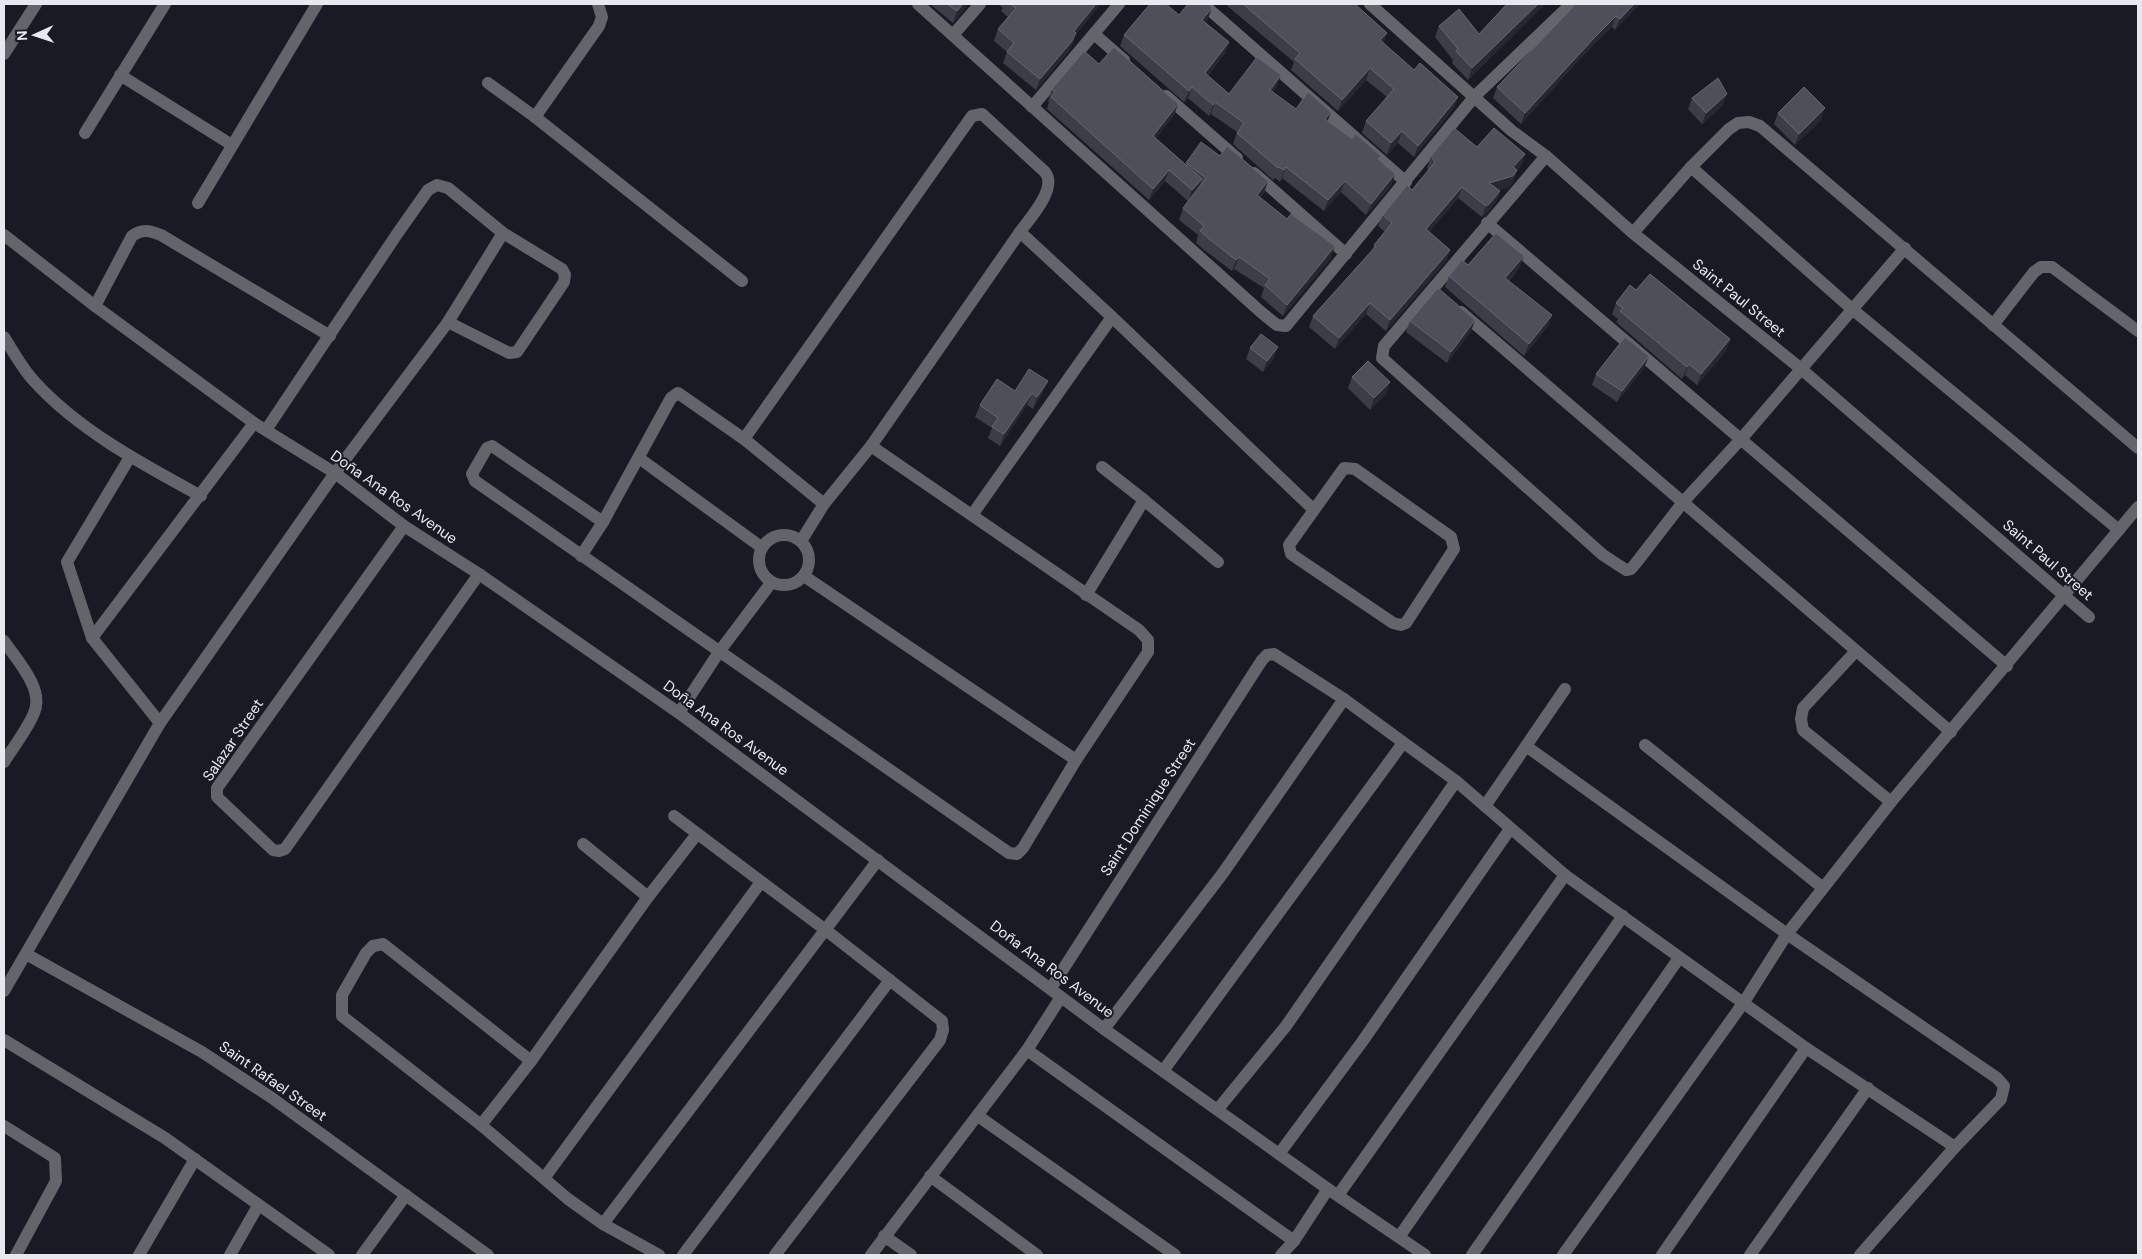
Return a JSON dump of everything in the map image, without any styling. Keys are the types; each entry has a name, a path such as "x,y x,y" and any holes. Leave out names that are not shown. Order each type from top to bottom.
{"street":[{"path":"4,54 36,4"},
{"path":"85,134 165,4"},
{"path":"198,203 317,4"},
{"path":"535,117 599,26 602,17 598,4"},
{"path":"918,4 1277,325 1286,326 1475,96 1568,5"},
{"path":"953,35 980,4"},
{"path":"1032,107 1119,4"},
{"path":"1203,4 1406,182"},
{"name":"Saint Paul Street","path":"1370,4 1512,131 1546,156 1633,233 1800,368 2089,617"},
{"path":"1094,34 1132,66"},
{"path":"120,75 232,145"},
{"path":"488,83 535,117 742,281"},
{"path":"1154,86 1346,254"},
{"path":"744,439 974,114 986,116 1045,172 1049,179 1050,189 871,446 824,504 801,541"},
{"path":"1633,233 1691,167 1729,129 1738,123 1750,122 1760,126 2138,448"},
{"path":"1546,156 1487,223 1441,295 1384,346 1382,358 1621,569 1630,569 1684,501 1742,438 1800,368 1905,248"},
{"path":"1691,167 1852,309 2119,530"},
{"path":"266,430 428,190 441,186 448,188 503,233 565,271 564,282 517,352 509,353 448,322"},
{"path":"1487,223 1742,438 2007,666"},
{"path":"95,306 132,236 139,231 146,230 162,235 330,336"},
{"path":"1020,232 1314,510"},
{"path":"4,991 160,723 335,474 448,322 503,233"},
{"name":"Doña Ana Ros Avenue","path":"4,234 95,306 254,423 335,474 404,526 479,574 679,713 1104,1029 1425,1255"},
{"path":"1993,325 2034,272 2041,267 2052,267 2138,330"},
{"path":"1441,295 1684,501 1951,732"},
{"path":"972,515 1112,317"},
{"path":"4,337 33,381 71,414 130,458 201,496"},
{"path":"581,556 604,522 672,398 678,393 744,439 824,504"},
{"path":"92,638 201,496 254,423"},
{"path":"604,522 492,446 487,448 472,474 475,481 581,556 1012,855 1023,848 1076,760 1148,652 1148,640 1139,630 871,446"},
{"path":"130,458 67,562 92,638 160,723"},
{"path":"639,458 761,547"},
{"path":"1102,467 1218,562"},
{"path":"1348,467 1355,469 1452,537 1454,549 1406,623 1401,625 1393,623 1291,554 1289,545 1314,510 1344,468 1348,467"},
{"path":"1086,595 1144,500"},
{"path":"1563,1255 1744,1002 1787,934 1891,802 2066,596 2138,507"},
{"name":"Salazar Street","path":"404,526 216,788 217,796 273,850 285,849 479,574"},
{"path":"780,535 791,535 801,541 808,552 809,564 804,576 794,584 782,586 771,583 761,573 759,566 758,560 761,547 769,539 780,535"},
{"path":"804,576 1076,760"},
{"path":"679,713 719,652 771,583"},
{"path":"4,641 33,685 36,694 36,711 4,762"},
{"path":"1856,651 1803,708 1803,730 1891,802"},
{"name":"Saint Dominique Street","path":"1051,988 1262,660 1270,654 1279,655 1344,699"},
{"path":"1485,806 1565,689"},
{"path":"1104,1029 1223,873 1344,699 1456,782 1566,875 1679,958 1744,1002 1806,1048 1954,1147"},
{"path":"1163,1071 1403,742"},
{"path":"1526,746 1787,934 1997,1078 2004,1086 2001,1099 1954,1147 1860,1255"},
{"path":"1645,746 1823,888"},
{"path":"1218,1109 1286,1026 1456,782"},
{"path":"674,816 827,930 942,1021 943,1030 940,1040 775,1255"},
{"path":"1279,1154 1362,1042 1510,829"},
{"path":"481,1125 532,1061 648,897 697,834"},
{"path":"583,844 648,897"},
{"path":"603,1224 827,930 878,860"},
{"path":"1281,1255 1334,1192 1566,875"},
{"path":"544,1177 761,882"},
{"path":"1399,1237 1623,916"},
{"path":"532,1061 383,944 373,946 366,953 342,995 342,1016 481,1125 568,1199 603,1224 659,1255"},
{"name":"Saint Rafael Street","path":"26,954 202,1052 272,1098 488,1255"},
{"path":"1472,1255 1679,958"},
{"path":"683,1255 890,980"},
{"path":"871,1255 1027,1050 1061,997"},
{"path":"4,1040 165,1138 329,1255"},
{"path":"1662,1255 1806,1048"},
{"path":"1027,1050 1294,1241"},
{"path":"1750,1255 1868,1088"},
{"path":"978,1116 1175,1255"},
{"path":"4,1126 55,1158 57,1169 56,1181 16,1255"},
{"path":"140,1255 195,1159"},
{"path":"930,1176 1037,1255"},
{"path":"362,1255 406,1195"},
{"path":"230,1255 258,1206"},
{"path":"884,1236 911,1255"}],"building":[{"path":"947,4 963,4 957,11"},
{"path":"1010,4 1096,4 1074,31 1076,33 1072,41 1040,79 1007,52 1014,43 998,29 1016,8"},
{"path":"1150,4 1166,4 1179,15 1188,4 1208,4 1212,8 1202,20 1229,42 1205,73 1229,94 1257,57 1281,75 1270,90 1296,109 1308,92 1331,112 1325,119 1352,139 1356,134 1381,156 1378,159 1395,174 1371,204 1345,181 1328,200 1286,167 1284,170 1278,168 1237,133 1244,123 1215,102 1213,105 1192,87 1189,91 1124,35"},
{"path":"1243,4 1355,4 1387,33 1380,40 1414,70 1420,63 1458,97 1418,146 1402,131 1391,143 1366,121 1394,89 1370,68 1342,100 1295,59 1300,53"},
{"path":"1507,4 1538,4 1472,68 1456,51 1458,49 1439,26 1459,9 1479,34"},
{"path":"1576,4 1634,4 1620,19 1616,16 1595,37 1525,113 1497,87"},
{"path":"1114,47 1178,104 1153,136 1202,179 1192,190 1169,170 1153,189 1051,97 1055,92 1052,89 1084,51 1099,64"},
{"path":"1718,78 1727,94 1706,113 1692,98"},
{"path":"1804,87 1825,108 1799,134 1778,113"},
{"path":"1454,128 1477,147 1494,128 1525,154 1513,167 1517,170 1513,176 1489,183 1500,191 1489,204 1486,206 1462,187 1426,229 1450,250 1390,320 1370,303 1339,338 1313,316 1376,246 1374,245 1392,223 1383,215 1407,185 1412,190 1435,162 1431,156"},
{"path":"1201,142 1220,156 1227,146 1268,181 1257,195 1287,219 1291,214 1335,246 1287,305 1265,285 1270,279 1239,257 1236,260 1208,238 1200,231 1204,226 1183,208 1206,178 1186,163"},
{"path":"1496,233 1524,256 1505,278 1552,315 1529,344 1449,276 1462,260 1468,265"},
{"path":"1650,274 1730,339 1701,374 1689,364 1687,367 1620,311 1623,308 1616,303 1630,285 1636,290"},
{"path":"1438,288 1475,320 1451,352 1410,321"},
{"path":"1261,334 1278,347 1267,361 1250,348"},
{"path":"1625,337 1649,356 1622,391 1596,374"},
{"path":"1368,361 1390,382 1374,398 1352,377"},
{"path":"1029,369 1048,381 1037,397 1032,393 1004,434 992,427 998,418 980,405 997,379 1015,391"}]}
